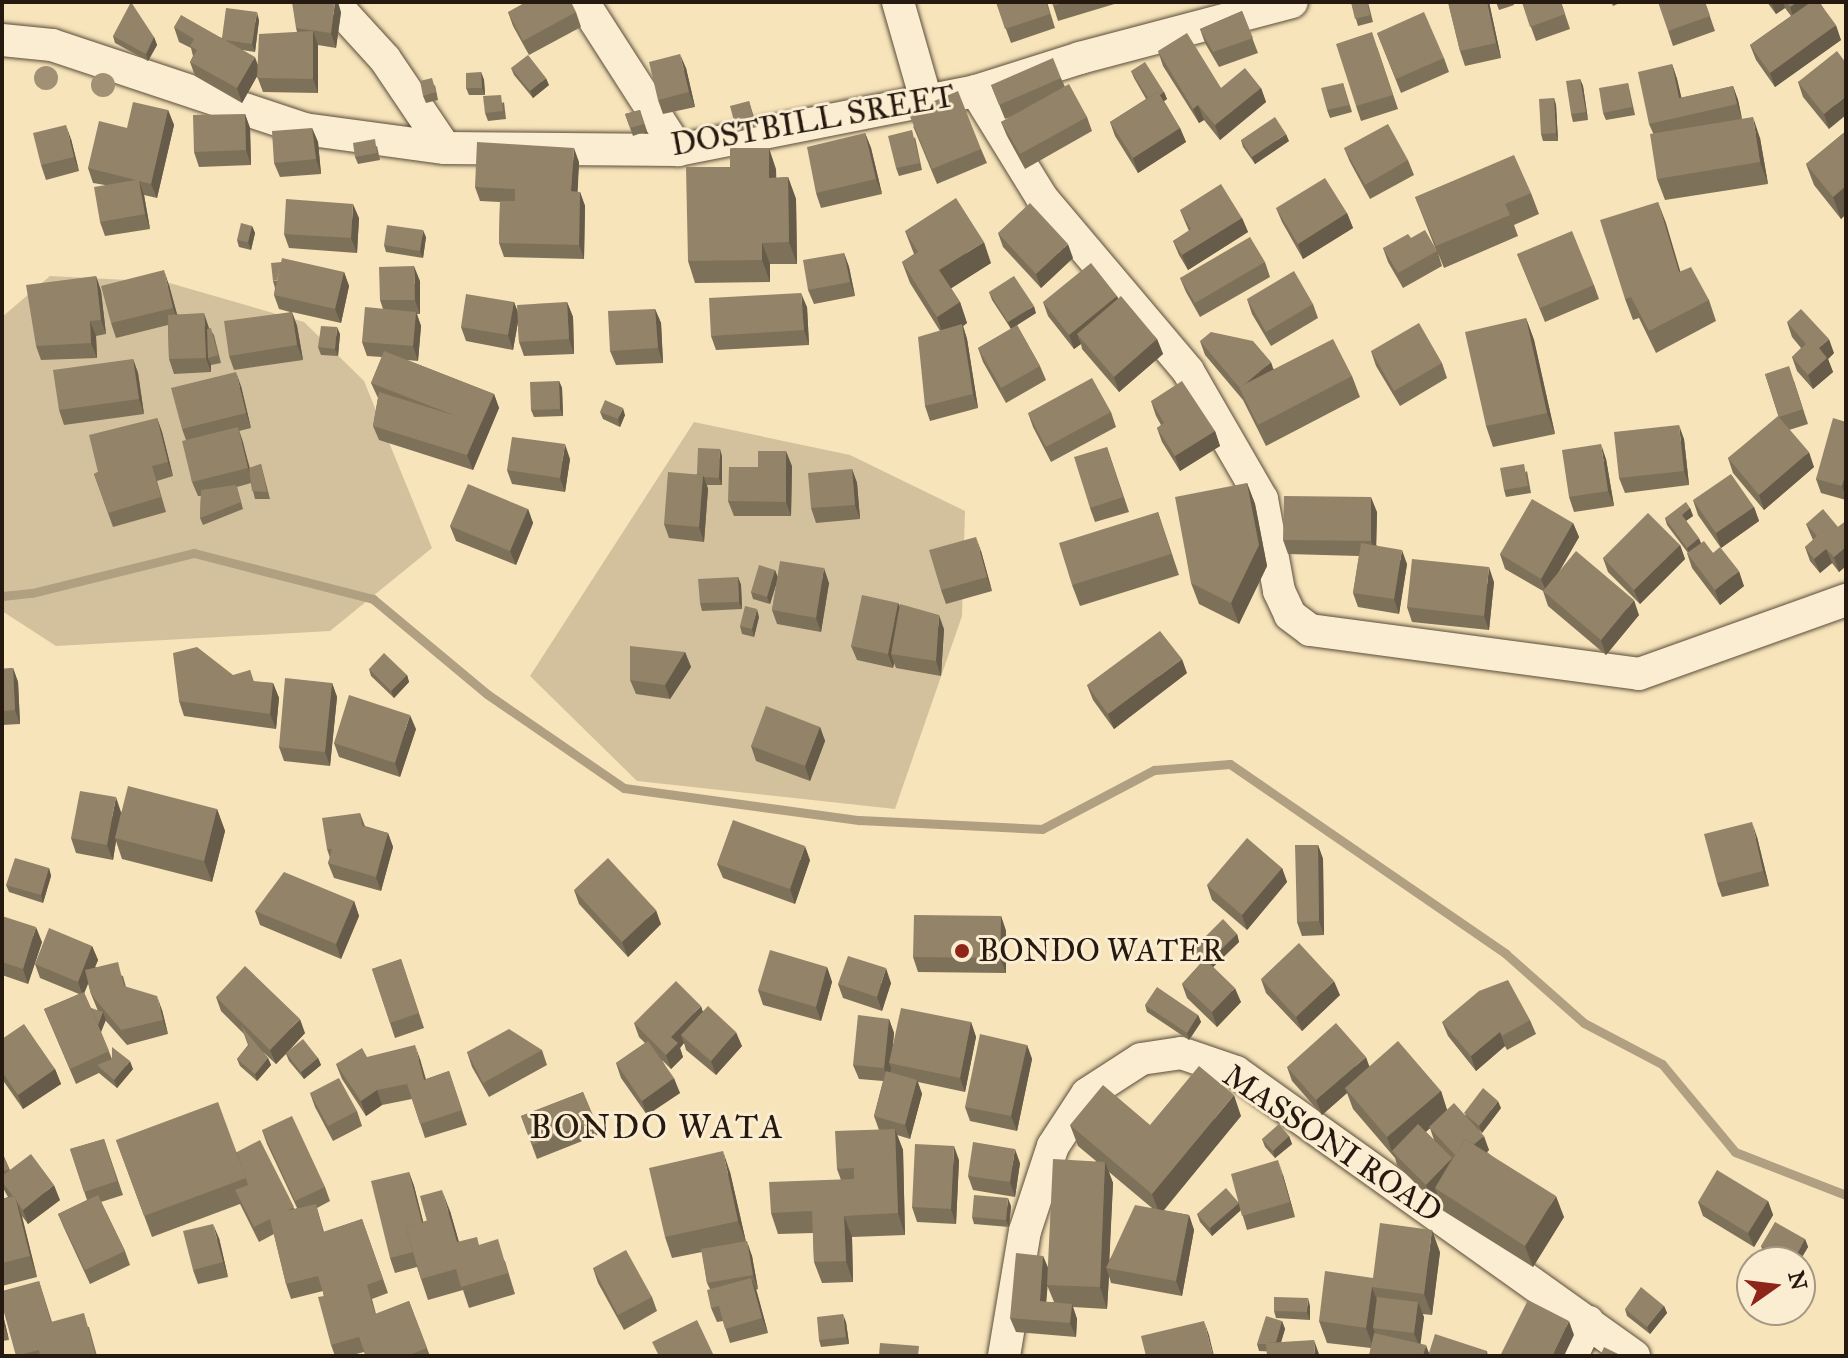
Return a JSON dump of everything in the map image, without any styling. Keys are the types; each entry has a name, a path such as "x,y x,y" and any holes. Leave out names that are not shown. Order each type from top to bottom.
{"street":[{"path":"333,2 385,59 445,148"},
{"path":"583,2 678,150"},
{"path":"898,2 927,103"},
{"name":"DOSTBILL SREET","path":"2,40 52,45 304,129 445,148 678,150 927,103 1080,58 1292,2"},
{"path":"976,91 1042,198 1188,371 1262,499 1279,591 1290,615 1310,630 1639,674 1846,600"},
{"name":"MASSONI ROAD","path":"1004,1356 1025,1231 1053,1146 1087,1094 1141,1059 1181,1053 1236,1072 1634,1356"},
{"path":"1572,1356 1588,1322"}],"shaded area":[{"path":"50,276 166,282 304,322 364,381 432,548 330,631 56,646 2,611 2,317"},
{"path":"694,422 850,455 965,511 962,616 895,809 637,781 530,676"}],"building":[{"path":"131,2 154,37 146,54 113,36"},
{"path":"292,2 335,2 331,33 296,28"},
{"path":"526,2 571,2 576,12 523,41 508,12"},
{"path":"996,2 1046,2 1050,14 1005,29"},
{"path":"1351,2 1367,2 1370,15 1355,19"},
{"path":"1448,2 1487,2 1496,43 1460,51"},
{"path":"1522,2 1561,2 1565,14 1530,27"},
{"path":"1658,2 1705,2 1710,16 1668,31"},
{"path":"1811,2 1819,2 1836,25 1770,73 1750,45"},
{"path":"226,8 257,12 252,44 222,38"},
{"path":"1242,11 1253,38 1213,52 1200,29"},
{"path":"1424,12 1444,58 1396,79 1377,33"},
{"path":"181,15 255,57 237,88 190,62 197,50 190,46 194,39 174,27"},
{"path":"313,31 313,79 257,78 259,34"},
{"path":"1372,32 1393,95 1356,106 1336,44"},
{"path":"1187,33 1221,88 1245,68 1261,88 1215,125 1198,105 1193,109 1158,51"},
{"path":"1837,51 1846,63 1846,96 1824,114 1798,82"},
{"path":"680,54 689,92 658,100 649,62"},
{"path":"528,55 546,78 530,91 511,68"},
{"path":"1053,58 1061,78 999,105 991,85"},
{"path":"1145,62 1164,92 1160,95 1158,92 1148,98 1131,71"},
{"path":"1672,64 1679,98 1733,86 1737,104 1649,124 1638,72"},
{"path":"481,72 482,88 466,88 466,73"},
{"path":"432,78 436,92 423,96 420,81"},
{"path":"1580,79 1586,112 1571,114 1566,81"},
{"path":"1343,83 1349,105 1327,110 1321,88"},
{"path":"1628,83 1632,107 1603,113 1599,88"},
{"path":"1069,84 1087,117 1020,154 1001,122"},
{"path":"958,91 981,149 932,169 908,112"},
{"path":"1158,92 1180,128 1133,158 1110,122"},
{"path":"501,95 503,111 485,113 483,96"},
{"path":"1554,98 1556,133 1541,134 1539,99"},
{"path":"749,101 754,120 735,125 730,106"},
{"path":"133,102 168,110 151,184 139,181 145,214 100,222 94,187 136,180 88,168 99,121 127,128"},
{"path":"640,110 644,124 630,128 625,114"},
{"path":"245,114 246,150 194,152 193,115"},
{"path":"1275,117 1286,134 1252,157 1241,140"},
{"path":"1753,117 1760,162 1657,179 1650,134"},
{"path":"1388,124 1408,160 1365,185 1344,148"},
{"path":"66,125 74,157 41,165 33,133"},
{"path":"312,128 316,159 274,163 272,131"},
{"path":"912,130 920,163 896,168 888,136"},
{"path":"1846,131 1846,186 1833,197 1806,164"},
{"path":"865,133 876,179 816,193 807,147"},
{"path":"375,139 377,153 355,157 353,143"},
{"path":"477,142 574,148 571,191 580,192 579,245 499,243 500,201 515,201 515,189 475,187"},
{"path":"730,148 769,148 769,178 788,177 789,242 762,243 762,260 688,261 686,167 730,167"},
{"path":"1514,155 1531,193 1505,204 1510,215 1436,246 1415,197"},
{"path":"1325,178 1347,213 1298,244 1276,208"},
{"path":"1221,184 1242,218 1182,255 1173,241 1191,229 1180,210"},
{"path":"956,198 984,242 939,270 960,302 937,317 902,262 918,252 905,231"},
{"path":"286,199 353,204 351,238 284,234"},
{"path":"1658,202 1679,272 1691,267 1709,300 1649,331 1631,297 1625,299 1600,220"},
{"path":"1030,203 1068,244 1036,274 998,233"},
{"path":"241,223 252,226 248,242 237,240"},
{"path":"387,225 423,230 420,251 384,245"},
{"path":"1425,230 1437,251 1398,273 1383,248 1408,234 1411,238"},
{"path":"1572,231 1594,285 1540,308 1517,254"},
{"path":"1250,237 1265,262 1195,303 1180,278"},
{"path":"844,253 850,282 808,290 803,260"},
{"path":"282,258 344,272 335,309 274,295"},
{"path":"282,262 277,280 273,281 271,263"},
{"path":"1091,263 1117,296 1069,335 1043,302"},
{"path":"414,266 415,300 380,300 379,267"},
{"path":"164,270 173,308 111,323 101,286"},
{"path":"1294,271 1313,304 1266,332 1247,299"},
{"path":"96,276 101,320 90,321 91,343 36,346 26,285"},
{"path":"1014,276 1034,306 1008,322 989,292"},
{"path":"801,293 804,330 711,336 709,298"},
{"path":"466,294 514,302 508,335 461,327"},
{"path":"1121,296 1157,339 1114,377 1077,334"},
{"path":"567,302 569,339 519,342 517,305"},
{"path":"365,307 416,312 413,346 362,342"},
{"path":"655,309 658,348 610,351 608,311"},
{"path":"1801,309 1829,339 1819,348 1827,358 1808,375 1792,357 1806,344 1787,322"},
{"path":"292,312 297,345 229,356 224,321"},
{"path":"204,313 206,358 169,359 168,315"},
{"path":"1526,318 1547,413 1486,426 1465,332"},
{"path":"1419,323 1442,363 1394,391 1371,351"},
{"path":"962,324 973,394 925,406 918,337"},
{"path":"1017,325 1040,366 1001,388 978,348"},
{"path":"321,326 337,327 335,349 318,347"},
{"path":"211,328 218,355 208,358 207,329"},
{"path":"1211,332 1253,341 1271,362 1239,387 1200,341"},
{"path":"1333,339 1352,376 1258,425 1239,387"},
{"path":"384,351 494,394 467,455 373,426 379,392 456,416 371,383"},
{"path":"133,359 139,399 59,410 53,370"},
{"path":"1789,366 1803,409 1779,417 1765,374"},
{"path":"236,372 246,413 182,429 171,388"},
{"path":"1092,378 1111,412 1046,447 1028,413"},
{"path":"559,381 560,409 531,410 530,382"},
{"path":"1182,381 1215,431 1175,456 1157,428 1164,423 1151,401"},
{"path":"605,400 623,408 618,419 600,412"},
{"path":"1778,416 1809,452 1759,495 1728,458"},
{"path":"157,418 168,462 152,466 161,497 108,513 94,474 98,472 89,435"},
{"path":"1833,418 1846,422 1846,471 1842,486 1816,479"},
{"path":"1679,425 1684,471 1619,478 1614,432"},
{"path":"238,427 248,468 192,482 182,441"},
{"path":"512,437 565,444 560,478 507,470"},
{"path":"1601,444 1608,491 1569,497 1562,450"},
{"path":"1107,447 1123,497 1090,508 1074,457"},
{"path":"698,448 720,449 719,478 697,474"},
{"path":"758,451 786,451 786,502 728,501 729,467 758,467"},
{"path":"261,464 267,492 252,491 249,468"},
{"path":"1524,464 1528,486 1504,490 1500,468"},
{"path":"852,469 855,505 811,508 808,473"},
{"path":"668,472 703,475 699,527 664,524"},
{"path":"1731,474 1754,507 1716,533 1693,500"},
{"path":"1247,483 1259,545 1231,603 1191,583 1175,497"},
{"path":"468,484 528,509 510,551 450,526"},
{"path":"236,485 241,502 200,518 201,490"},
{"path":"1284,496 1371,497 1371,541 1283,540"},
{"path":"1532,499 1573,523 1541,579 1500,554"},
{"path":"1686,502 1690,508 1682,515 1699,538 1687,548 1665,518"},
{"path":"1823,509 1838,527 1846,521 1846,547 1834,557 1826,549 1814,559 1805,547 1817,536 1806,524"},
{"path":"1158,512 1171,554 1072,585 1059,543"},
{"path":"1648,513 1680,545 1634,590 1603,558"},
{"path":"976,537 987,577 941,590 929,550"},
{"path":"1704,541 1713,553 1720,547 1739,571 1715,590 1687,553"},
{"path":"1361,543 1402,550 1394,599 1353,593"},
{"path":"1576,551 1634,600 1601,640 1543,591"},
{"path":"1412,559 1489,567 1484,616 1407,607"},
{"path":"780,561 824,568 816,618 772,610"},
{"path":"759,565 775,570 767,597 751,592"},
{"path":"738,577 739,602 700,603 698,579"},
{"path":"862,595 898,603 888,654 851,646"},
{"path":"900,604 939,615 936,661 891,654"},
{"path":"745,606 757,609 752,629 740,626"},
{"path":"1160,631 1182,659 1108,714 1087,685"},
{"path":"630,646 685,652 665,685 630,680"},
{"path":"197,647 233,675 250,670 253,681 273,683 270,714 179,701 173,653"},
{"path":"384,653 407,675 391,691 369,669"},
{"path":"13,668 15,710 2,711 2,669"},
{"path":"285,678 332,683 325,752 279,747"},
{"path":"349,695 410,715 395,763 334,743"},
{"path":"766,706 820,727 805,766 751,746"},
{"path":"128,786 217,809 204,861 115,838"},
{"path":"80,791 116,797 107,845 71,838"},
{"path":"360,813 362,826 388,833 376,877 328,863 332,849 327,849 322,818"},
{"path":"733,820 805,846 790,889 717,864"},
{"path":"1752,822 1763,871 1717,883 1704,834"},
{"path":"1247,838 1282,868 1242,915 1207,885"},
{"path":"1295,845 1318,845 1319,921 1297,922"},
{"path":"15,858 49,868 41,895 6,885"},
{"path":"608,858 656,910 622,942 574,890"},
{"path":"284,872 354,901 336,944 255,911"},
{"name":"BONDO WATER","path":"914,915 1001,916 1000,958 913,957"},
{"path":"2,916 36,927 23,969 2,962"},
{"path":"1223,919 1237,934 1208,962 1205,959 1203,962 1192,950"},
{"path":"49,928 92,946 78,982 35,964"},
{"path":"1299,943 1334,981 1296,1017 1261,979"},
{"path":"770,950 827,967 816,1007 758,990"},
{"path":"848,956 886,968 877,997 838,984"},
{"path":"401,959 419,1013 390,1023 372,969"},
{"path":"1205,959 1235,988 1212,1012 1182,984"},
{"path":"118,962 124,986 157,996 163,1020 121,1030 91,994 85,970"},
{"path":"245,966 300,1019 270,1050 216,997"},
{"path":"1508,980 1530,1020 1502,1036 1500,1032 1471,1056 1442,1022 1479,991"},
{"path":"676,981 701,1006 671,1037 678,1043 666,1055 634,1023"},
{"path":"1157,987 1198,1015 1187,1033 1145,1005"},
{"path":"84,992 109,1051 70,1069 44,1009"},
{"path":"708,1006 736,1032 711,1061 681,1035"},
{"path":"91,1008 103,1012 98,1025"},
{"path":"901,1008 971,1022 960,1078 889,1063"},
{"path":"858,1015 889,1019 884,1068 853,1065"},
{"path":"1336,1023 1366,1057 1316,1100 1287,1067"},
{"path":"24,1024 55,1069 18,1095 2,1072 2,1039"},
{"path":"241,1026 268,1058 255,1074 237,1059 249,1045"},
{"path":"509,1029 542,1050 483,1083 467,1052"},
{"path":"980,1034 1027,1045 1011,1116 965,1107"},
{"path":"303,1039 318,1058 301,1072 286,1053"},
{"path":"648,1041 674,1078 642,1101 616,1063"},
{"path":"1398,1041 1441,1091 1387,1137 1345,1088"},
{"path":"415,1045 424,1080 449,1071 462,1110 420,1124 407,1084 377,1090 361,1101 336,1064 362,1048 367,1057"},
{"path":"112,1047 130,1061 114,1080 97,1065 112,1059"},
{"path":"1199,1066 1234,1095 1152,1194 1070,1125 1103,1085 1150,1125"},
{"path":"886,1071 917,1080 905,1125 874,1116"},
{"path":"339,1078 357,1111 328,1126 310,1093"},
{"path":"1483,1088 1498,1101 1479,1126 1464,1113"},
{"path":"583,1092 595,1120 532,1145 521,1116"},
{"path":"218,1102 246,1178 144,1216 116,1140"},
{"path":"1454,1103 1484,1136 1474,1144 1465,1139 1455,1155 1429,1127"},
{"path":"292,1116 325,1187 295,1201 262,1130"},
{"path":"1279,1124 1289,1136 1273,1151 1262,1139"},
{"path":"1418,1124 1452,1158 1426,1185 1392,1151"},
{"path":"895,1129 898,1213 844,1216 846,1261 814,1262 812,1211 771,1213 769,1182 854,1179 854,1168 837,1169 835,1131"},
{"path":"104,1139 117,1181 84,1192 70,1149"},
{"path":"1465,1139 1556,1196 1525,1246 1435,1188"},
{"path":"260,1140 294,1207 287,1211 316,1204 323,1232 362,1219 383,1279 367,1285 375,1314 409,1301 427,1348 407,1356 366,1356 359,1337 331,1345 318,1297 324,1296 318,1276 286,1284 270,1219 254,1227 235,1190 248,1185 237,1152"},
{"path":"973,1142 1015,1149 1010,1182 968,1176"},
{"path":"915,1144 954,1146 951,1209 912,1207"},
{"path":"723,1151 738,1221 665,1237 649,1168"},
{"path":"2,1152 9,1169 2,1172"},
{"path":"31,1154 54,1185 23,1210 2,1182 2,1176"},
{"path":"1053,1159 1105,1162 1100,1287 1047,1285"},
{"path":"1278,1160 1290,1202 1242,1216 1231,1174"},
{"path":"1717,1170 1768,1201 1748,1233 1698,1202"},
{"path":"409,1172 422,1223 406,1228 413,1252 390,1258 371,1181"},
{"path":"1226,1188 1239,1203 1210,1228 1197,1214"},
{"path":"442,1190 457,1242 477,1237 479,1245 498,1239 508,1273 461,1287 456,1269 421,1279 406,1228 427,1221 420,1196"},
{"path":"98,1195 125,1251 85,1270 58,1214"},
{"path":"974,1195 1008,1198 1006,1220 972,1217"},
{"path":"15,1196 30,1256 2,1263 2,1199"},
{"path":"1135,1205 1189,1215 1176,1281 1106,1268"},
{"path":"1775,1222 1805,1239 1801,1246 1761,1246"},
{"path":"1380,1223 1432,1230 1424,1294 1372,1287 1366,1328 1319,1321 1325,1271 1373,1278"},
{"path":"213,1224 223,1262 193,1270 183,1231"},
{"path":"747,1241 753,1275 707,1283 701,1249"},
{"path":"626,1250 652,1297 618,1315 593,1268"},
{"path":"1016,1253 1043,1256 1040,1301 1072,1304 1070,1323 1010,1318"},
{"path":"751,1278 762,1318 725,1329 719,1306 711,1308 707,1290"},
{"path":"39,1281 51,1322 84,1313 96,1356 40,1356 39,1350 16,1356 2,1305 2,1291"},
{"path":"1641,1287 1664,1306 1647,1327 1625,1309"},
{"path":"1274,1297 1308,1298 1307,1312 1274,1311"},
{"path":"1377,1297 1418,1302 1414,1333 1373,1328"},
{"path":"1528,1300 1569,1321 1552,1356 1500,1356"},
{"path":"843,1314 846,1337 819,1340 817,1317"},
{"path":"1266,1316 1282,1321 1276,1342 1257,1344"},
{"path":"697,1320 714,1356 659,1356 652,1342"},
{"path":"1204,1321 1213,1356 1146,1356 1141,1336"},
{"path":"1374,1333 1426,1345 1423,1356 1369,1356"},
{"path":"1435,1334 1487,1351 1485,1356 1428,1356"},
{"path":"1314,1340 1315,1356 1267,1356 1266,1343"},
{"path":"880,1343 919,1346 918,1356 879,1356"},
{"path":"1604,1347 1622,1356 1600,1356"}],"waterway":[{"path":"2,596 32,593 194,553 373,599 487,694 624,788 859,820 1042,829 1154,770 1230,764 1506,954 1584,1023 1662,1064 1735,1152 1846,1195"}],"place":[{"name":"BONDO WATER","path":"962,951"}],"district":[{"name":"BONDO WATA","path":"657,1127"}]}
